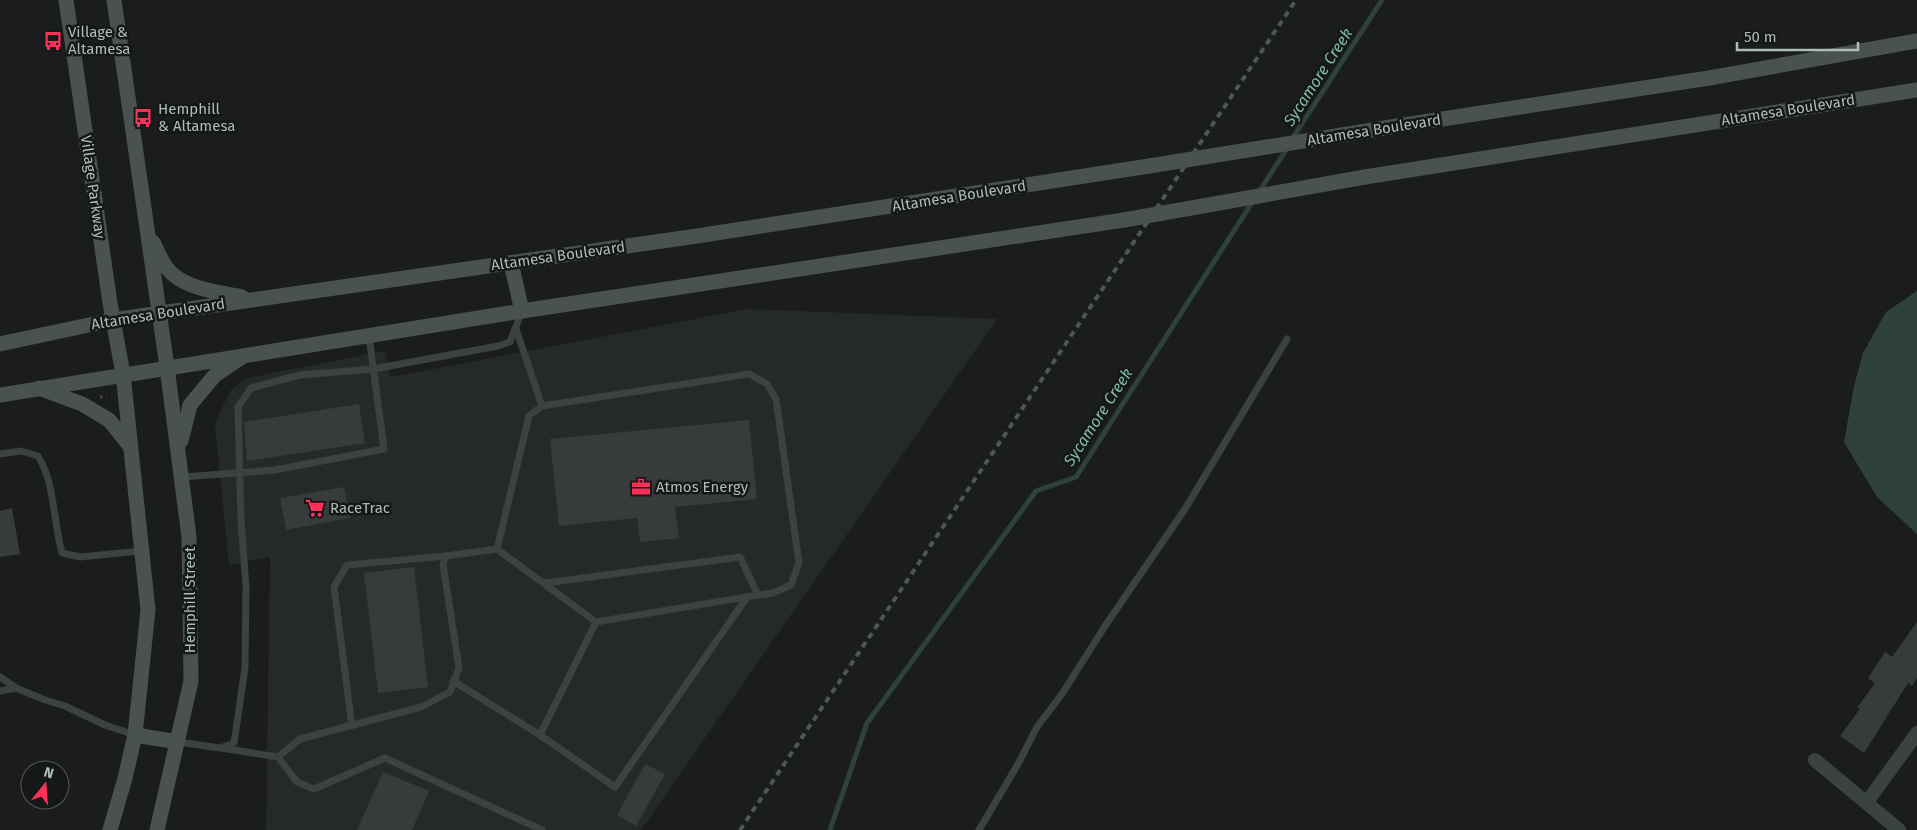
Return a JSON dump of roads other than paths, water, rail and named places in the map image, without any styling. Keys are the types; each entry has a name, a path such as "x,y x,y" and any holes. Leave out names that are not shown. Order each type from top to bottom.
{"main road":[{"name":"Village Parkway","path":"66,0 112,320 123,374"},
{"path":"114,0 167,367"},
{"name":"Altamesa Boulevard","path":"0,344 159,312 697,236 1709,78 1917,41"},
{"name":"Altamesa Boulevard","path":"0,394 522,311 1124,220 1364,177 1917,90"},
{"path":"147,233 167,268 182,281 202,288 251,299"},
{"path":"510,263 522,311"},
{"path":"178,450 190,405 215,376 246,355"},
{"name":"Hemphill Street","path":"157,830 190,681 189,537 167,367"},
{"path":"110,830 126,778 134,735 148,610 123,374"},
{"path":"37,388 82,404 93,410 109,420 130,446"},
{"path":"134,735 178,742"}],"street":[{"path":"1867,802 1917,733"},
{"path":"1815,760 1898,830"}],"lane":[{"path":"220,748 234,742 245,668 246,586 241,520 238,407 251,388 300,376 373,369 498,346 510,342 522,311"},
{"path":"516,329 542,406"},
{"path":"182,477 276,470 384,449 369,335"},
{"path":"979,830 1018,764 1037,727 1062,694 1105,626 1185,509 1287,339"},
{"path":"352,726 334,587 346,566 497,549 596,622 773,593 791,585 799,563 776,399 767,384 749,374 542,406 529,416 497,549"},
{"path":"0,454 21,451 38,456 46,468 56,533 62,553 80,557 141,551"},
{"path":"278,757 300,739 421,707 450,692 459,668 443,564 446,556"},
{"path":"545,584 740,557 758,595"},
{"path":"454,682 540,735 615,787 747,597"},
{"path":"540,735 596,622"},
{"path":"0,677 16,688 134,735"},
{"path":"0,691 16,688"},
{"path":"178,742 278,757 297,782 314,789 385,758 542,830"}],"waterway":[{"name":"Sycamore Creek","path":"1292,139 1382,0"},
{"name":"Sycamore Creek","path":"1259,192 1288,147"},
{"name":"Sycamore Creek","path":"830,830 867,723 1036,491 1076,477 1253,201"}],"railway":[{"path":"740,830 1296,0"}],"place":[{"name":"Village & Altamesa","path":"53,41"},
{"name":"Hemphill & Altamesa","path":"143,118"},
{"name":"Atmos Energy","path":"641,487"},
{"name":"RaceTrac","path":"315,508"}]}
